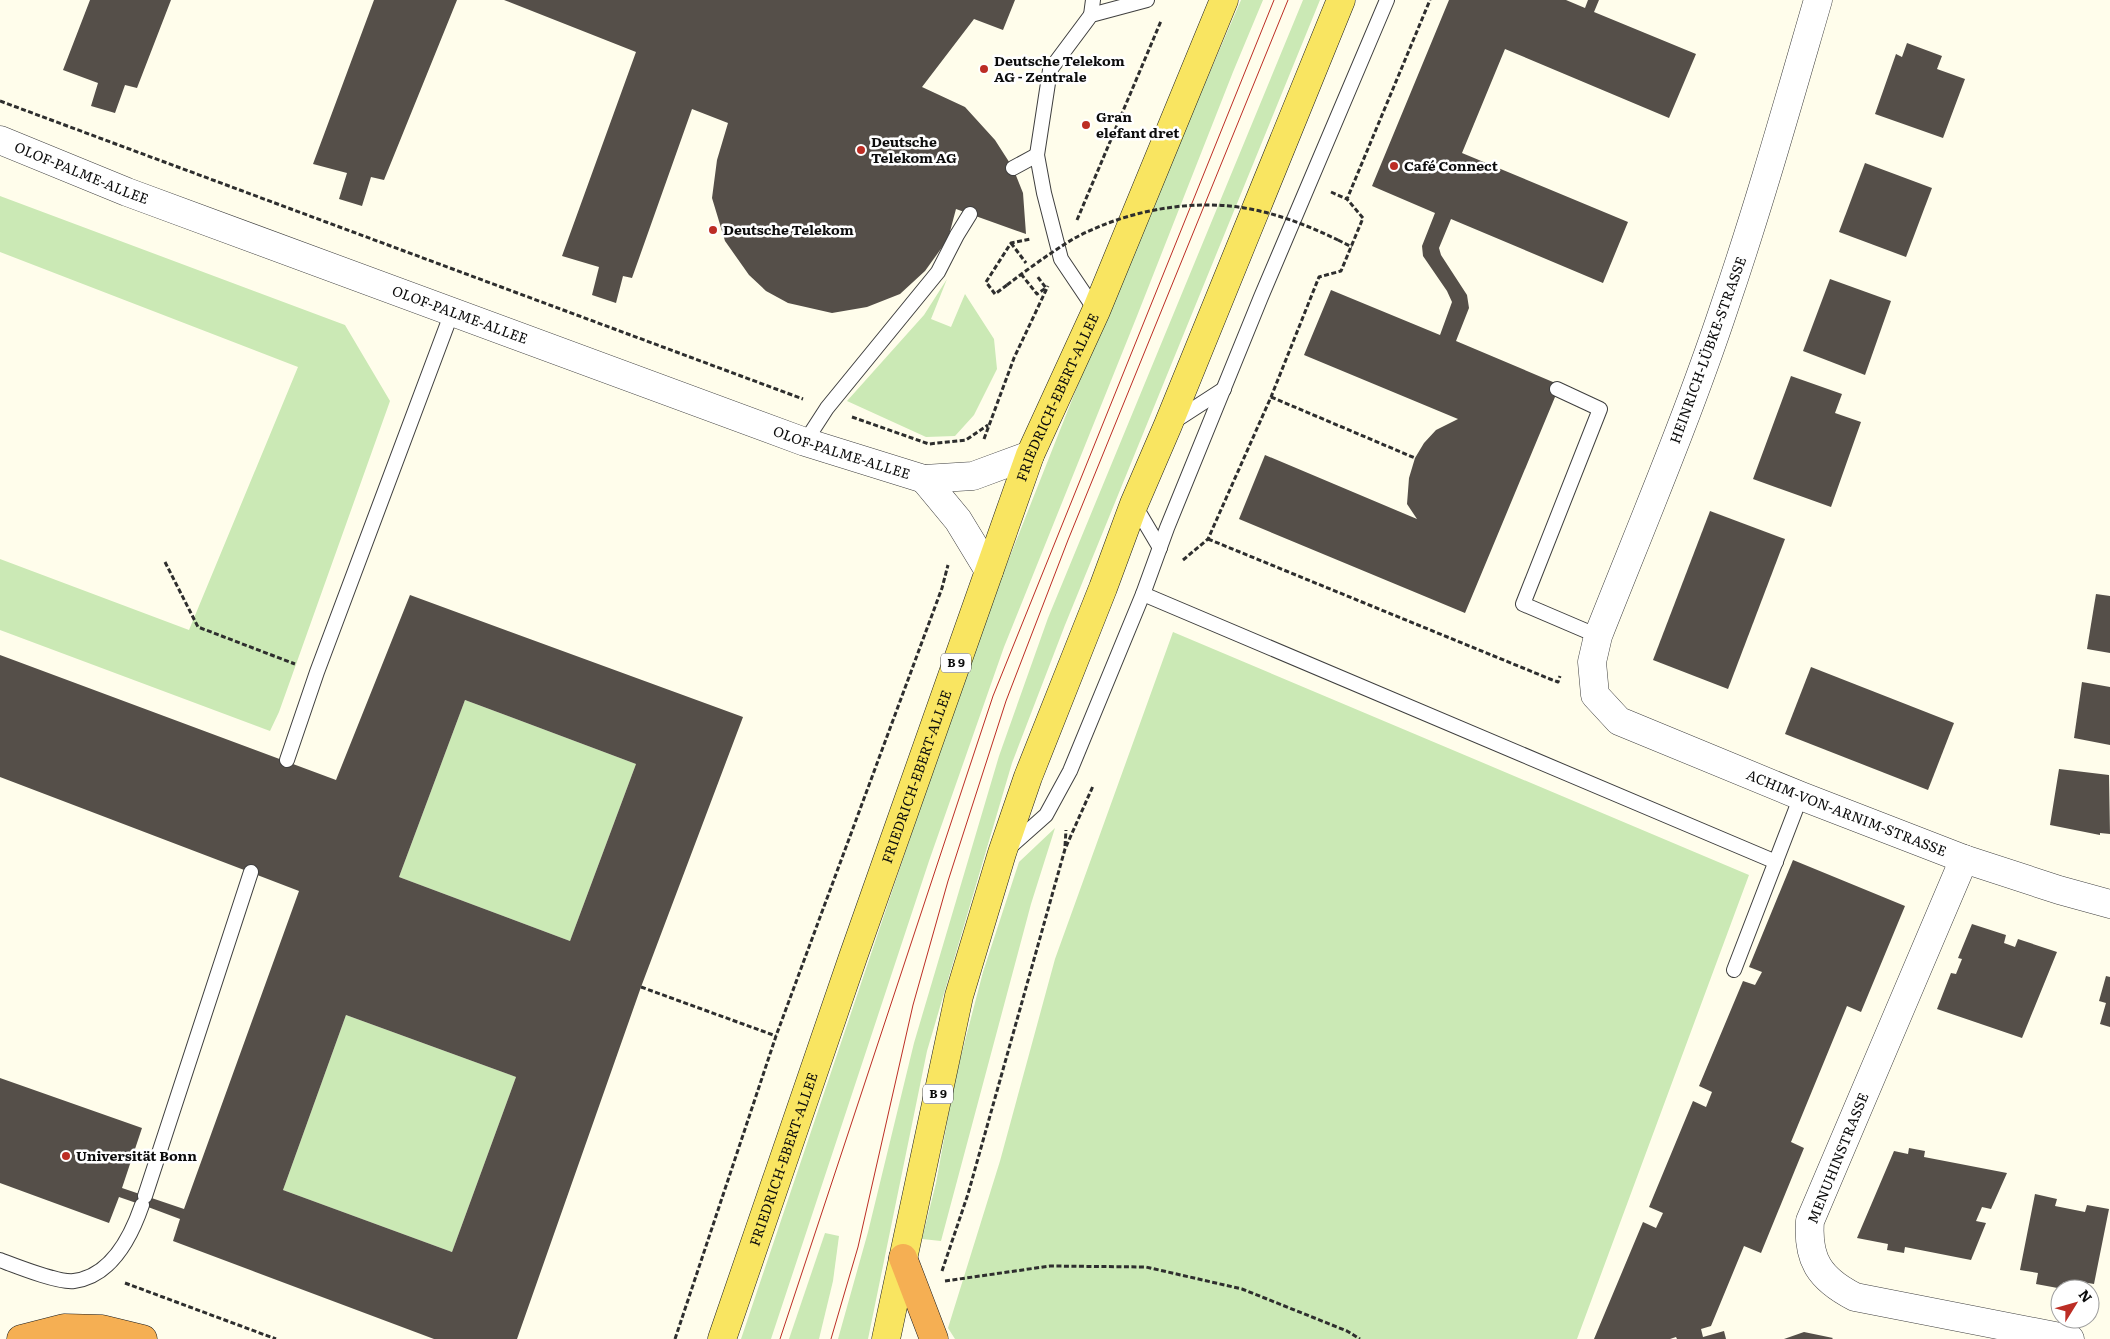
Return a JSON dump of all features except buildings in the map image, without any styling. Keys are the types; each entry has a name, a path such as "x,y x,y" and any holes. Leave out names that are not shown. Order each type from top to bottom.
{"highway":[{"path":"903,1258 930,1331"},
{"path":"22,1339 64,1328 102,1329 143,1339"}],"main road":[{"name":"FRIEDRICH-EBERT-ALLEE","path":"722,1339 853,957 1030,455 1096,311 1224,0"},
{"name":"B 9","path":"886,1339 959,996 1002,853 1028,777 1103,588 1134,504 1341,0"}],"street":[{"name":"HEINRICH-LÜBKE-STRASSE","path":"1595,695 1592,662 1598,636 1683,421 1724,309 1754,216 1818,0"},
{"name":"OLOF-PALME-ALLEE","path":"0,140 127,192 806,442 924,479 973,476 1030,455"},
{"name":"OLOF-PALME-ALLEE","path":"924,479 958,520 989,571"},
{"name":"ACHIM-VON-ARNIM-STRASSE","path":"1595,695 1619,721 1801,796 1964,859 2059,890 2110,904"},
{"name":"MENUHINSTRASSE","path":"1964,859 1810,1221 1808,1240 1812,1254 1827,1279 1855,1297 2070,1339"}],"lane":[{"path":"1093,0 1091,15 1050,70 1037,155 1061,259 1096,311"},
{"path":"1091,15 1147,0"},
{"path":"1002,853 1046,815 1070,771 1224,390 1386,0"},
{"path":"1013,168 1037,155"},
{"path":"806,442 827,408 938,272 970,214"},
{"path":"287,760 317,672 452,312"},
{"path":"1558,389 1600,409 1523,604 1598,636"},
{"path":"1168,425 1224,390"},
{"path":"1134,504 1160,548"},
{"path":"1143,594 1776,862"},
{"path":"1734,970 1801,796"},
{"path":"0,1260 40,1274 73,1281 99,1272 117,1255 134,1230 250,872"}],"path":[{"path":"1182,560 1208,539 1270,397 1319,277 1341,271 1363,218 1347,199 1430,0"},
{"path":"1076,224 1163,18"},
{"path":"0,101 827,408 929,444 966,440 989,424"},
{"path":"1054,233 1012,243 986,282 995,294 1075,238 1111,223 1143,213 1195,205 1254,209 1303,224 1352,246"},
{"path":"973,476 989,424 1014,358 1072,232"},
{"path":"1012,243 1026,263"},
{"path":"1021,274 1037,294 1046,288 1037,276"},
{"path":"1270,397 1415,458"},
{"path":"674,1339 776,1036 942,588 958,520"},
{"path":"1208,539 1558,682 1569,654 1592,662"},
{"path":"165,562 198,627 317,672"},
{"path":"942,1273 968,1194 1065,849"},
{"path":"641,986 776,1036"},
{"path":"930,1331 939,1281 1050,1266 1146,1268 1242,1289 1347,1331 1360,1339"},
{"path":"99,1272 276,1339"}],"green space":[{"path":"1241,0 1263,0 1004,647 929,861 771,1339 741,1339 978,637 1110,304"},
{"path":"1303,0 1320,0 1065,625 1012,763 927,1051 868,1339 838,1339 868,1232 914,1043 999,756 1048,618"},
{"path":"0,196 345,325 390,401 279,712 270,731 0,630 0,559 189,630 298,367 0,252"},
{"path":"947,279 931,319 951,327 965,294 994,339 997,369 974,415 955,436 926,437 847,401 924,315"},
{"path":"1173,632 1749,875 1577,1339 955,1339 948,1328 1000,1161 1055,959"},
{"path":"465,700 636,764 570,941 399,877"},
{"path":"1055,828 1031,904 941,1241 922,1239 936,1183 955,1079 983,972 1019,862"},
{"path":"346,1015 516,1077 452,1252 283,1190"},
{"path":"825,1233 839,1236 833,1281 819,1339 789,1339"}],"tram line":[{"path":"780,1339 993,696 1274,0"},
{"path":"831,1339 858,1247 913,1005 948,881 1006,701 1068,540 1288,0"}],"place":[{"name":"Deutsche Telekom AG - Zentrale","path":"984,69"},
{"name":"Gran elefant dret","path":"1086,125"},
{"name":"Deutsche Telekom AG","path":"861,150"},
{"name":"Café Connect","path":"1394,166"},
{"name":"Deutsche Telekom","path":"713,230"},
{"name":"Universität Bonn","path":"66,1156"}]}
